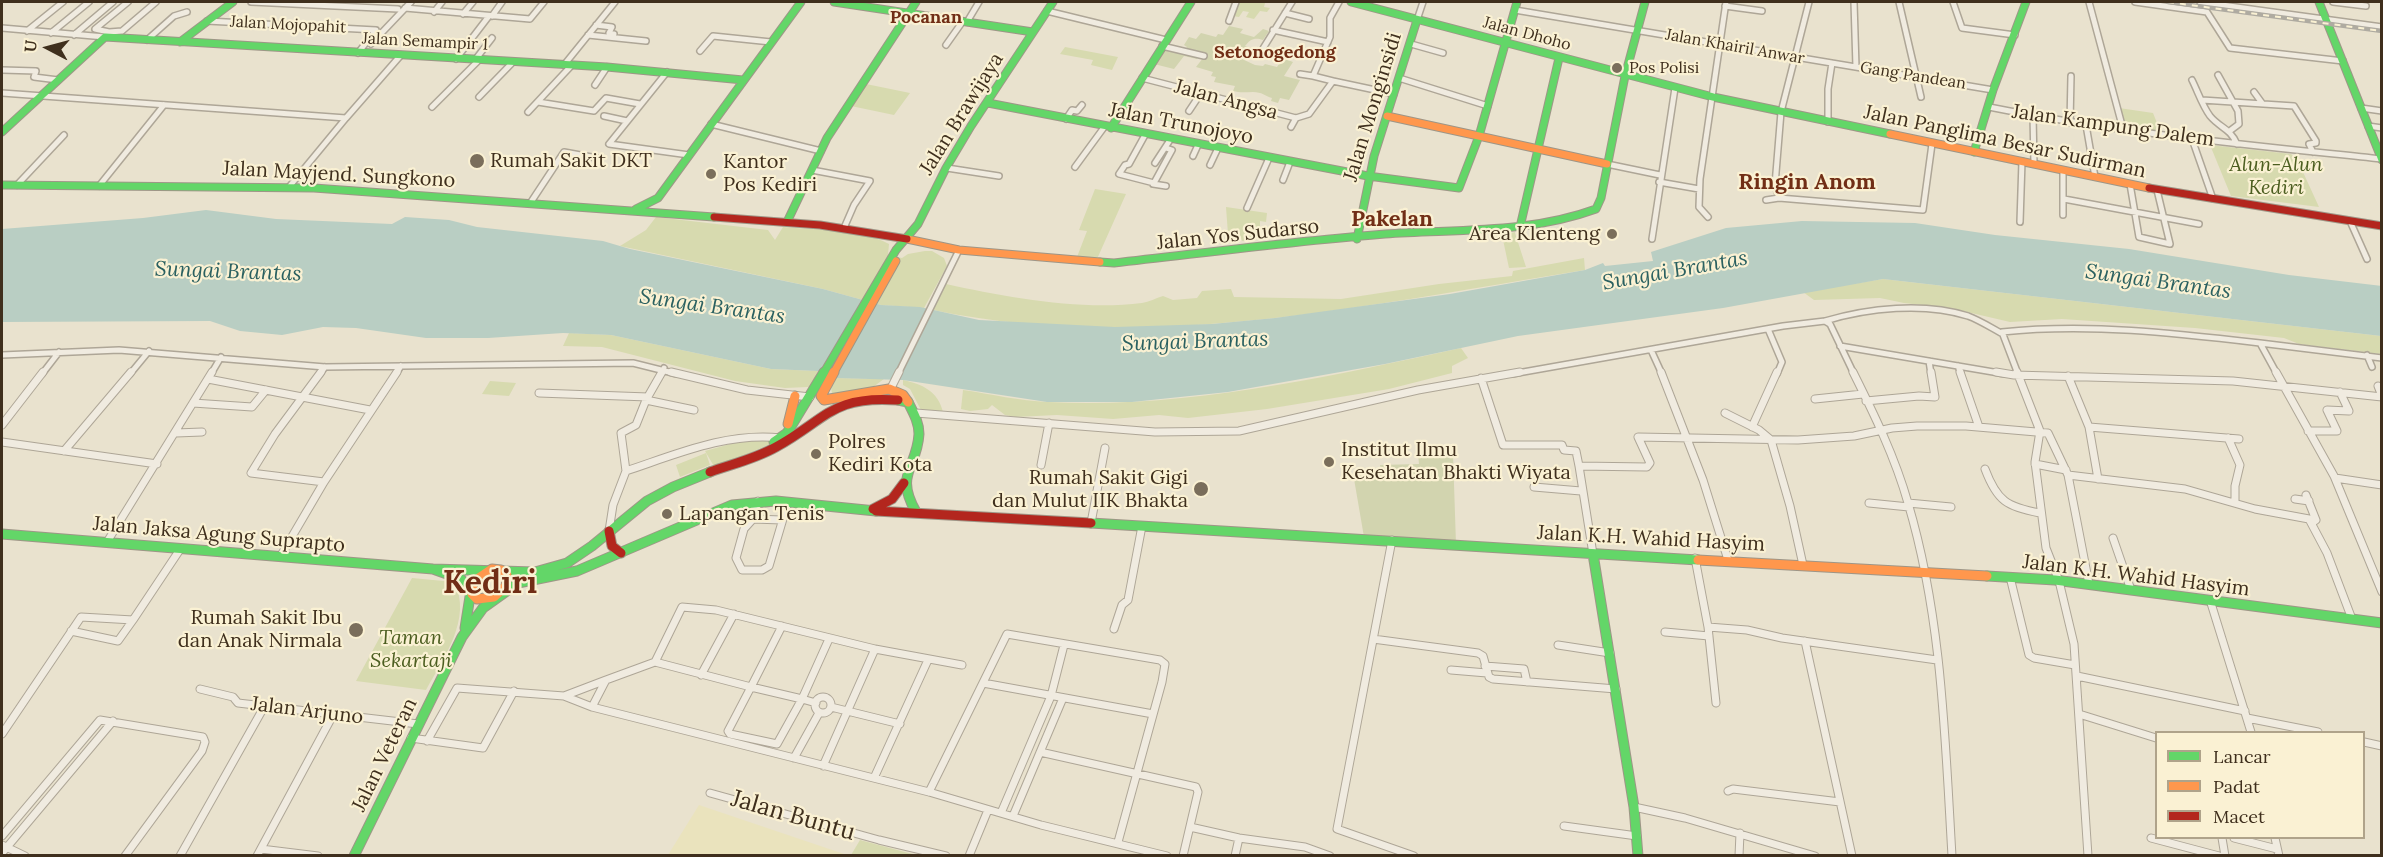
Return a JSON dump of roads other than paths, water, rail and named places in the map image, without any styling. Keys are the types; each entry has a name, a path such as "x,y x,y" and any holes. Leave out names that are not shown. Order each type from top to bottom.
{"main road":[{"path":"180,42 233,2"},
{"path":"627,210 646,206 658,198 801,2"},
{"path":"834,2 1033,32"},
{"path":"787,222 821,151 867,75 916,2"},
{"name":"Jalan Brawijaya","path":"784,436 810,397 819,388 905,243 946,168 1053,2"},
{"path":"1108,127 1191,2"},
{"name":"Jalan Dhoho","path":"1351,2 1625,76"},
{"name":"Jalan Yos Sudarso","path":"959,250 1114,263 1411,232 1520,227 1578,217 1593,212 1601,198 1625,76 1645,2"},
{"path":"1974,152 2026,2"},
{"path":"2319,2 2381,159"},
{"path":"1479,136 1516,6"},
{"name":"Jalan Monginsidi","path":"1357,239 1358,217 1368,177 1417,20"},
{"name":"Jalan Semampir 1","path":"107,35 147,40 607,67 743,80"},
{"path":"3,129 107,35"},
{"path":"1520,227 1559,58"},
{"name":"Jalan Panglima Besar Sudirman","path":"1625,76 1781,112 2157,190 2382,225"},
{"name":"Jalan Trunojoyo","path":"988,103 1145,135 1168,144 1218,148 1368,177 1459,188 1479,136"},
{"path":"1387,116 1607,164"},
{"name":"Jalan Mayjend. Sungkono","path":"2,185 289,187 531,202 844,228 905,243 959,250"},
{"path":"658,198 659,207 667,214"},
{"path":"819,388 824,400 891,388 903,393 921,421 921,434 904,483 891,499 873,509"},
{"path":"751,457 784,436 795,396"},
{"path":"433,569 449,567 534,572 565,566 578,558 639,505 666,491 770,450 791,439 833,406 882,397 908,402"},
{"path":"904,483 906,501 916,512"},
{"name":"Jalan K.H. Wahid Hasyim","path":"501,594 518,583 577,571 732,505 758,501 901,513 916,512 2010,577 2089,584 2382,623"},
{"path":"609,531 612,546 621,553"},
{"name":"Jalan Jaksa Agung Suprapto","path":"2,534 433,569"},
{"path":"1593,554 1634,807 1638,855"},
{"path":"433,569 461,579 474,597 482,600 501,594"},
{"path":"497,569 505,572 508,578 507,586 501,594 483,608 462,637 468,617 473,582 479,575 497,569"},
{"name":"Jalan Veteran","path":"354,855 419,739 418,724 462,637"}],"street":[{"path":"26,32 63,2"},
{"path":"51,33 89,2"},
{"path":"74,35 112,2"},
{"path":"107,35 95,29 128,2"},
{"path":"2,28 26,32 107,35 122,31 156,2"},
{"path":"251,2 277,2 320,4 398,8 395,10 320,4 302,2"},
{"path":"361,53 399,11 411,2"},
{"path":"434,12 442,2"},
{"path":"463,14 473,2"},
{"path":"456,59 502,2"},
{"path":"405,8 531,19 544,2"},
{"path":"528,112 615,2"},
{"path":"946,45 979,2"},
{"path":"1229,21 1236,2"},
{"path":"1262,50 1292,2"},
{"path":"1313,76 1328,42 1330,18 1339,2"},
{"path":"1417,20 1423,2"},
{"path":"1779,198 1775,185 1781,112 1809,2"},
{"path":"1854,2 1856,67"},
{"path":"1899,2 1921,97"},
{"path":"1953,2 1962,28 2015,34"},
{"path":"2089,2 2123,129"},
{"path":"2135,2 2207,12 2230,48 2343,61"},
{"path":"2200,2 2382,27"},
{"path":"2333,2 2366,6"},
{"path":"1708,217 1699,207 1699,189 1725,4 1762,11"},
{"name":"Jalan Khairil Anwar","path":"1516,6 1637,31 1832,63"},
{"path":"1047,11 1204,56"},
{"path":"147,40 174,16 187,12"},
{"path":"1285,13 1308,19"},
{"name":"Jalan Mojopahit","path":"207,21 376,30 361,53"},
{"path":"596,25 612,27 609,33 619,34"},
{"path":"1273,30 1328,42"},
{"path":"588,35 646,41"},
{"path":"700,51 713,36 771,42"},
{"path":"432,107 477,60 492,38"},
{"path":"1411,44 1443,53"},
{"path":"289,187 401,56"},
{"path":"479,97 513,62"},
{"path":"1828,122 1828,89 1832,63"},
{"name":"Gang Pandean","path":"1832,63 1994,90"},
{"path":"595,85 607,67"},
{"path":"2,70 36,71 34,77 58,80"},
{"path":"667,72 609,142 610,144 689,155"},
{"path":"1300,74 1394,94"},
{"path":"2218,75 2238,111 2239,124 2231,130"},
{"path":"2070,123 2071,76"},
{"name":"Jalan Angsa","path":"1142,78 1296,118 1309,114 1333,81"},
{"path":"1399,78 1488,106"},
{"path":"2192,80 2214,120 2231,130 2237,144"},
{"path":"1652,239 1675,88"},
{"path":"2254,92 2262,104"},
{"path":"2,93 346,118"},
{"path":"1189,111 1201,93"},
{"path":"538,102 594,111 606,98 640,104"},
{"path":"2202,100 2297,108 2316,141 2316,143 2309,144 2313,152"},
{"path":"99,186 164,105"},
{"path":"1066,119 1072,110 1077,111 1082,105"},
{"name":"Jalan Kampung Dalem","path":"1989,107 2070,123 2192,139 2381,159"},
{"path":"2361,108 2382,111"},
{"path":"604,116 627,121"},
{"path":"2032,116 2034,164"},
{"path":"1291,127 1296,118"},
{"path":"711,124 821,151"},
{"path":"2086,125 2095,177"},
{"path":"2368,126 2382,128"},
{"path":"1075,167 1108,127"},
{"path":"17,185 64,135"},
{"path":"1145,135 1129,164 1117,173 1153,186 1166,186"},
{"path":"2192,139 2213,199"},
{"path":"1153,186 1172,150 1168,144 1155,163"},
{"path":"1766,200 1779,198 1924,209 1932,144"},
{"path":"1193,156 1198,145"},
{"path":"1210,165 1218,148"},
{"path":"531,202 564,152 597,158"},
{"path":"1247,208 1269,158"},
{"path":"2020,222 2022,161"},
{"path":"1283,180 1290,162"},
{"path":"1607,164 1660,175"},
{"path":"946,168 999,176"},
{"path":"812,170 870,180 854,205 844,228"},
{"path":"2063,170 2063,215"},
{"path":"1659,182 1699,189"},
{"path":"2130,184 2139,237 2170,244 2157,190"},
{"path":"2064,199 2199,224"},
{"path":"2350,220 2367,259"},
{"path":"891,388 959,250"},
{"path":"916,412 1155,432 1239,431 1481,378 1768,328 1826,321 1840,316 1907,309 1947,311 1972,317 2001,333 2020,375 2040,431 2035,464 2040,513 2046,548 2059,581 2071,626 2077,676 2088,855"},
{"path":"1826,321 1830,324 1881,430 1909,505 1925,572 1937,660 1952,855"},
{"path":"2001,333 2018,329 2048,327 2154,331 2382,358"},
{"path":"1752,427 1782,362 1768,328"},
{"path":"2260,343 2335,478 2382,592"},
{"path":"1840,346 2020,375 2233,381 2382,397 2378,386"},
{"path":"2,355 118,350 149,351 325,367 399,369 633,363 664,368 747,390 810,397"},
{"path":"1652,350 1715,511 1728,560"},
{"path":"64,451 149,351"},
{"path":"2,425 59,352"},
{"path":"2367,355 2372,367"},
{"path":"107,542 221,357"},
{"path":"1866,401 1919,396 1935,397 1929,361"},
{"path":"1958,366 1979,428"},
{"path":"324,482 251,473 275,434 325,367"},
{"path":"609,531 613,505 626,471 621,433 636,425 664,368"},
{"path":"279,558 324,482 399,369"},
{"path":"2068,376 2089,427 2098,479"},
{"path":"1481,378 1503,445 1562,445 1564,450 1575,452 1593,554"},
{"path":"208,379 370,410"},
{"path":"193,403 252,407 266,390"},
{"path":"2308,431 2337,431 2327,410 2349,411 2340,392"},
{"path":"539,393 647,399 694,410"},
{"path":"1815,399 1863,394"},
{"path":"1725,413 1771,440 1790,506 1803,565"},
{"path":"1041,465 1049,423"},
{"path":"1579,466 1647,467 1650,463 1638,437 1689,440 1771,440 1854,436 1917,426 2040,431 2048,433 2067,473 2089,584"},
{"path":"2089,427 2239,439"},
{"path":"176,432 202,432"},
{"path":"626,471 737,437 784,436"},
{"path":"2228,438 2240,465 2235,486 2235,503"},
{"path":"2,442 157,464"},
{"path":"1091,523 1105,448"},
{"path":"2035,464 2098,479 2185,489 2235,503 2309,519 2313,522 2352,619"},
{"path":"1985,469 1993,491 2010,506 2040,513"},
{"path":"2335,478 2382,485"},
{"path":"1534,487 1581,491"},
{"path":"2295,499 2308,498 2316,520 2313,522"},
{"path":"758,501 753,519 744,529 736,558 742,570 762,570 769,566 788,502"},
{"path":"1869,503 1951,507"},
{"path":"753,519 782,520"},
{"path":"1114,629 1122,604 1128,600 1142,526"},
{"path":"2113,538 2131,590"},
{"path":"1392,540 1337,829 1414,855"},
{"path":"71,631 118,641 181,548"},
{"path":"1695,558 1708,627 1716,703"},
{"path":"2010,577 2030,655 2034,658 2075,665"},
{"path":"2210,600 2251,731"},
{"path":"655,662 671,633 681,608 703,608 829,639 962,665"},
{"path":"701,675 734,614"},
{"path":"2,734 82,616 133,620"},
{"path":"782,626 729,729 730,734 777,744 802,699 829,639"},
{"path":"1708,627 1746,630 1937,660"},
{"path":"1665,632 1709,636"},
{"path":"929,792 1007,634 1163,661 1166,667 1118,842"},
{"path":"1373,639 1479,653 1483,656 1486,669 1493,679 1616,689"},
{"path":"1805,641 1852,855"},
{"path":"1001,813 1051,696 1064,645"},
{"path":"1558,645 1610,653"},
{"path":"823,766 875,649"},
{"path":"874,778 928,660"},
{"path":"564,696 655,662 816,703 826,698 830,700 831,707"},
{"path":"1451,670 1524,669 1527,682"},
{"path":"2077,676 2246,714 2289,729 2308,731"},
{"path":"592,707 606,680"},
{"path":"983,683 1153,714"},
{"path":"514,691 483,748 419,739 457,688 514,691 564,696 592,707 1167,855"},
{"name":"Jalan Arjuno","path":"200,689 232,697 238,703 418,724"},
{"path":"1013,816 1063,699"},
{"path":"816,703 815,709 819,713 825,713 831,707"},
{"path":"180,855 264,707"},
{"path":"831,707 900,724"},
{"path":"794,758 819,713"},
{"path":"2079,714 2155,737"},
{"path":"318,855 259,852 333,715"},
{"path":"2,836 97,722 102,719 200,735 205,742 202,751 125,855"},
{"path":"25,855 4,849 113,721"},
{"path":"2365,742 2382,746"},
{"path":"1040,752 1196,787 1198,792 1183,855"},
{"path":"1728,791 1733,789 1840,802"},
{"name":"Jalan Buntu","path":"710,793 879,840 946,855"},
{"path":"1634,807 1740,833 1785,851 1815,855"},
{"path":"969,855 988,810"},
{"path":"1564,826 1637,836"},
{"path":"1190,827 1330,855"},
{"path":"1739,855 1740,833"},
{"path":"1235,855 1239,838"},
{"path":"2151,838 2219,855"},
{"path":"2223,839 2225,855"},
{"path":"2240,839 2278,852"}],"water":[{"name":"Sungai Brantas","path":"206,210 276,219 392,224 405,217 449,220 477,227 603,241 630,249 823,289 881,305 920,307 979,320 1115,327 1212,324 1275,318 1450,294 1585,270 1603,263 1605,266 1653,261 1651,252 1726,228 1802,221 1915,223 1995,235 2129,249 2289,275 2382,286 2381,336 1883,279 1723,308 1518,336 1385,364 1228,392 1132,402 1047,402 903,380 836,378 818,371 771,369 611,335 563,333 488,338 426,338 356,328 323,327 282,335 240,331 210,321 2,322 2,229 143,218"}],"railway":[{"path":"2168,2 2382,31"}],"place":[{"name":"Pos Polisi","path":"1617,68"},
{"name":"Rumah Sakit DKT","path":"477,161"},
{"name":"Kantor Pos Kediri","path":"711,174"},
{"name":"Area Klenteng","path":"1612,234"},
{"name":"Polres Kediri Kota","path":"816,454"},
{"name":"Institut Ilmu Kesehatan Bhakti Wiyata","path":"1329,462"},
{"name":"Rumah Sakit Gigi dan Mulut IIK Bhakta","path":"1201,489"},
{"name":"Lapangan Tenis","path":"667,514"},
{"name":"Rumah Sakit Ibu dan Anak Nirmala","path":"356,630"}],"district":[{"name":"Pocanan","path":"926,18"},
{"name":"Setonogedong","path":"1275,53"},
{"name":"Ringin Anom","path":"1807,183"},
{"name":"Pakelan","path":"1392,220"},
{"name":"Kediri","path":"490,584"}],"park label":[{"name":"Alun-Alun Kediri","path":"2276,176"},
{"name":"Taman Sekartaji","path":"411,650"}]}
